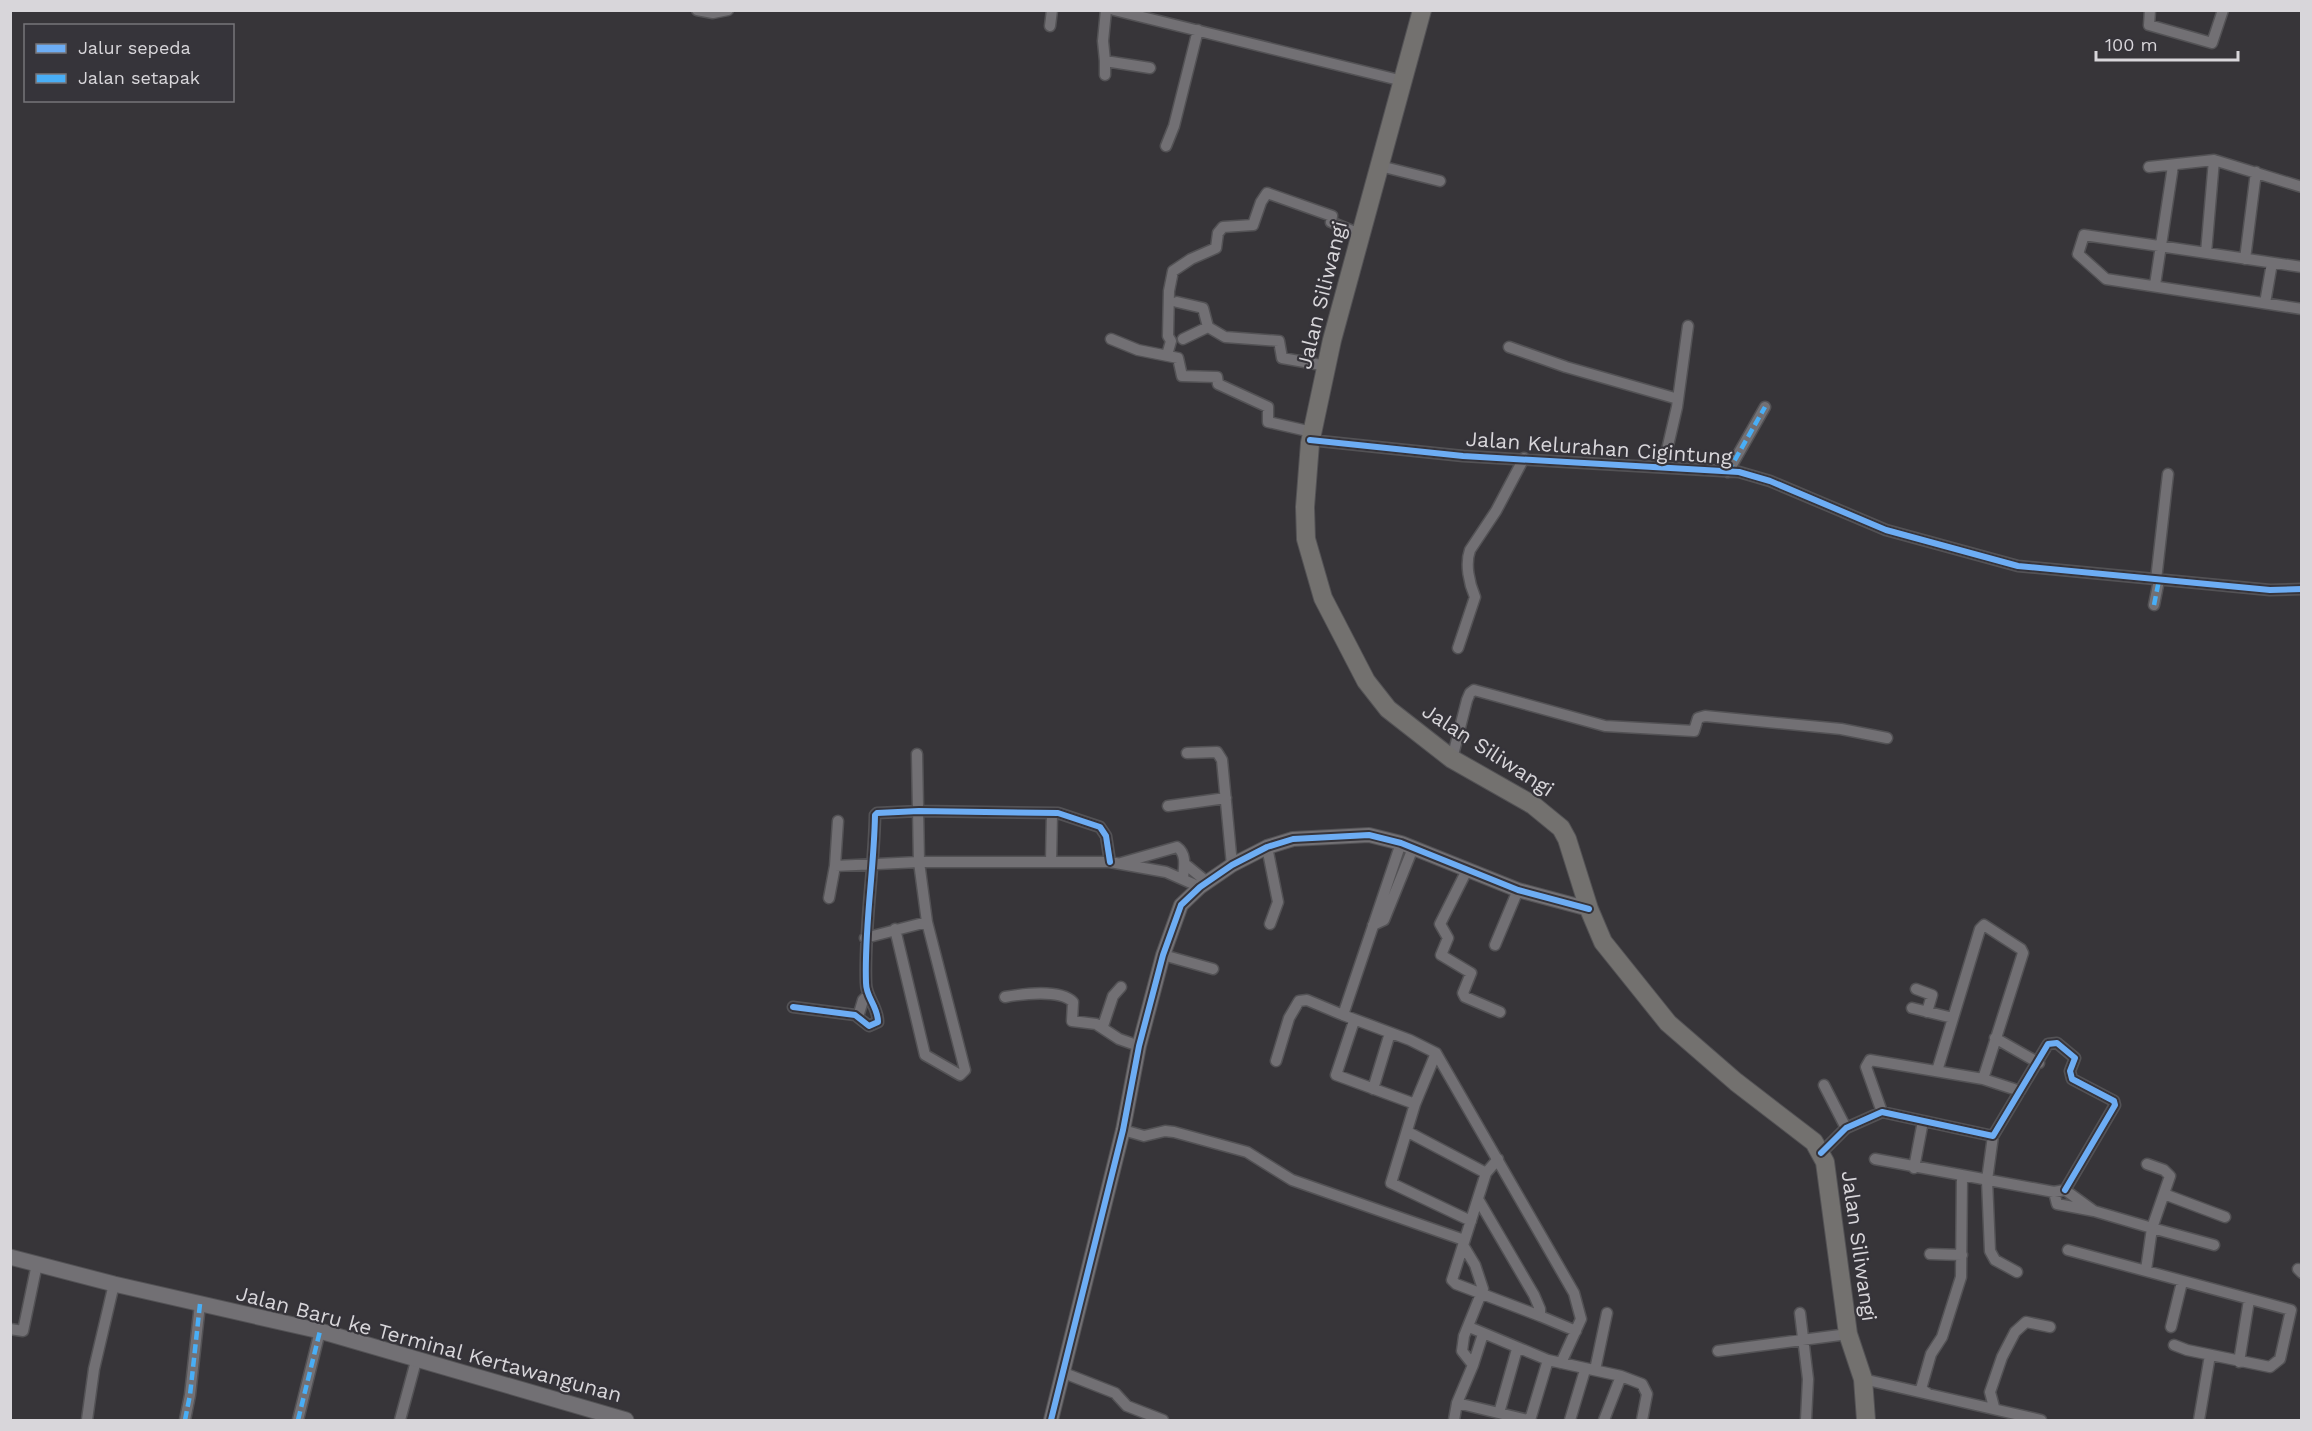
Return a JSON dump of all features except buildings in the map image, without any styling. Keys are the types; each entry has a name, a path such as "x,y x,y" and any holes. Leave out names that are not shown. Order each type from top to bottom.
{"main road":[{"name":"Jalan Siliwangi","path":"1422,10 1360,234 1311,436 1305,507 1306,539 1323,598 1334,624 1366,681 1388,710 1452,759 1533,805 1553,819 1567,839 1589,909 1606,946 1668,1023 1736,1082 1814,1142 1821,1153 1833,1212 1848,1334 1863,1379 1866,1420"},
{"name":"Jalan Baru ke Terminal Kertawangunan","path":"10,1257 114,1284 320,1331 416,1361 626,1420"}],"street":[{"path":"697,10 719,13 728,10"},
{"path":"1050,26 1052,10"},
{"path":"1105,75 1103,41 1106,10"},
{"path":"1114,10 1403,81"},
{"path":"2150,10 2149,25 2212,43 2223,10"},
{"path":"1166,146 1174,126 1198,30"},
{"path":"1105,61 1150,68"},
{"path":"2206,253 2214,160"},
{"path":"2149,167 2214,160 2301,187"},
{"path":"1380,166 1440,181"},
{"path":"2155,285 2173,166"},
{"path":"2245,259 2256,172"},
{"path":"1112,339 1138,350 1167,355 1171,341 1168,336 1169,291 1173,271 1191,259 1216,248 1221,228 1254,225 1261,202 1267,194 1332,216 1331,222 1360,234"},
{"path":"2301,267 2084,235 2078,254 2106,279 2301,309"},
{"path":"2265,303 2272,263"},
{"path":"1177,302 1203,308 1208,327 1225,337 1279,341 1282,358 1327,366"},
{"path":"1663,467 1678,399 1688,326"},
{"path":"1183,339 1208,327"},
{"path":"1509,347 1566,367 1678,399"},
{"name":"Jalan Kelurahan Cigintung","path":"1167,355 1178,359 1182,376 1217,377 1218,384 1268,406 1268,422 1311,436 1463,456 1728,472 1770,481 1833,510 1886,530 2018,566 2270,590 2301,589"},
{"path":"1728,472 1764,407"},
{"path":"1458,648 1475,597 1470,585 1468,556 1470,550 1496,511 1524,458"},
{"path":"2154,605 2168,474"},
{"path":"1452,759 1467,700 1474,690 1615,727 1694,731 1698,718 1705,716 1841,729 1887,738"},
{"path":"1187,753 1214,751 1220,754 1232,865"},
{"path":"895,929 926,1055 960,1075 965,1070 927,922 919,861 917,754"},
{"path":"1168,806 1226,798"},
{"path":"794,1007 858,1017 869,1026 878,1022 877,1011 867,996 865,938 874,864 876,814 919,811 1052,813 1089,821 1100,827 1106,836 1115,863"},
{"path":"1051,862 1052,813"},
{"path":"829,898 835,866 838,821"},
{"path":"1051,1420 1123,1130 1139,1046 1163,955 1181,905 1232,865 1268,847 1293,839 1369,835 1407,845 1518,890 1589,909"},
{"path":"1343,1015 1373,925 1407,845"},
{"path":"1115,863 1174,846 1180,848 1185,864 1204,885"},
{"path":"1268,847 1278,902 1270,924"},
{"path":"835,866 919,861 1115,863 1204,885"},
{"path":"1183,878 1185,864"},
{"path":"1467,870 1440,924 1448,938 1441,955 1471,973 1463,993 1465,997 1500,1012"},
{"path":"1495,945 1518,890"},
{"path":"865,938 927,922"},
{"path":"1937,1071 1980,929 1984,925 2021,949 2023,953 1983,1079"},
{"path":"1163,955 1213,969"},
{"path":"1103,1026 1113,996 1121,987"},
{"path":"1916,989 1932,995 1927,1012"},
{"path":"1005,997 1027,993 1066,997 1072,1002 1072,1021 1103,1026 1119,1039 1139,1046"},
{"path":"858,1017 863,1000 867,996"},
{"path":"1276,1061 1288,1018 1299,1001 1307,1000 1436,1053 1574,1293 1581,1319 1561,1363"},
{"path":"1912,1008 1953,1018"},
{"path":"1354,1020 1336,1075 1415,1104"},
{"path":"1373,1089 1390,1033"},
{"path":"1995,1038 2038,1063"},
{"path":"2017,1272 2000,1264 1991,1256 1987,1180 1993,1136 2048,1044 2057,1042 2075,1058 2070,1071 2072,1079 2114,1101 2115,1105 2060,1191 2057,1204 2094,1211 2214,1245"},
{"path":"1436,1053 1415,1104 1391,1185 1471,1221"},
{"path":"1882,1112 1866,1067 1870,1060 1983,1079 2020,1091"},
{"path":"1824,1085 1846,1128"},
{"path":"1821,1153 1846,1128 1882,1112 1993,1136"},
{"path":"1914,1168 1923,1121"},
{"path":"1123,1130 1151,1136 1166,1131 1174,1132 1247,1152 1292,1180 1463,1243 1480,1276 1483,1287 1462,1351 1473,1365"},
{"path":"1408,1132 1486,1173"},
{"path":"1498,1159 1486,1173 1452,1280 1456,1284 1576,1331"},
{"path":"1875,1160 2060,1191 2094,1211"},
{"path":"2146,1270 2152,1228 2169,1182 2168,1173 2147,1164"},
{"path":"1927,1394 1921,1389 1931,1354 1942,1337 1961,1277 1962,1176"},
{"path":"2164,1194 2225,1217"},
{"path":"1478,1199 1534,1295 1540,1316"},
{"path":"2068,1250 2290,1310 2277,1364 2270,1367 2239,1362 2174,1345"},
{"path":"1930,1254 1962,1255"},
{"path":"10,1329 23,1331 37,1264"},
{"path":"2171,1327 2182,1281"},
{"path":"87,1420 94,1368 114,1284"},
{"path":"2239,1362 2249,1300"},
{"path":"185,1420 200,1304"},
{"path":"1570,1420 1590,1370 1607,1313"},
{"path":"1800,1313 1809,1389 1806,1420"},
{"path":"1994,1407 1990,1392 2014,1332 2026,1322 2050,1327"},
{"path":"1469,1327 1548,1360 1621,1376 1642,1384 1647,1390 1642,1420"},
{"path":"298,1420 320,1331"},
{"path":"1454,1420 1457,1403 1483,1334"},
{"path":"1718,1351 1848,1334"},
{"path":"1499,1413 1517,1349"},
{"path":"2199,1420 2210,1355"},
{"path":"1457,1403 1529,1420 1548,1360"},
{"path":"400,1420 416,1361"},
{"path":"1064,1373 1115,1394 1127,1406 1163,1420"},
{"path":"1604,1420 1621,1376"},
{"path":"1863,1379 1994,1407 2041,1420"}],"marked path":[{"path":"1728,472 1765,407"},
{"path":"2154,605 2159,580"},
{"path":"185,1420 200,1304"},
{"path":"298,1420 320,1331"}],"cycle path":[{"path":"1310,440 1463,456 1739,472 1770,481 1886,530 2018,566 2270,590 2302,589"},
{"path":"793,1007 855,1015 869,1026 878,1022 868,993 866,962 875,815 877,813 919,811 1058,813 1100,827 1106,836 1110,862"},
{"path":"1051,1420 1123,1130 1139,1046 1163,955 1181,905 1200,887 1232,865 1267,847 1293,839 1369,835 1401,843 1518,890 1589,909"},
{"path":"1821,1153 1846,1128 1882,1112 1993,1136 2048,1044 2057,1043 2075,1058 2070,1071 2072,1079 2114,1101 2115,1105 2065,1190"}]}
